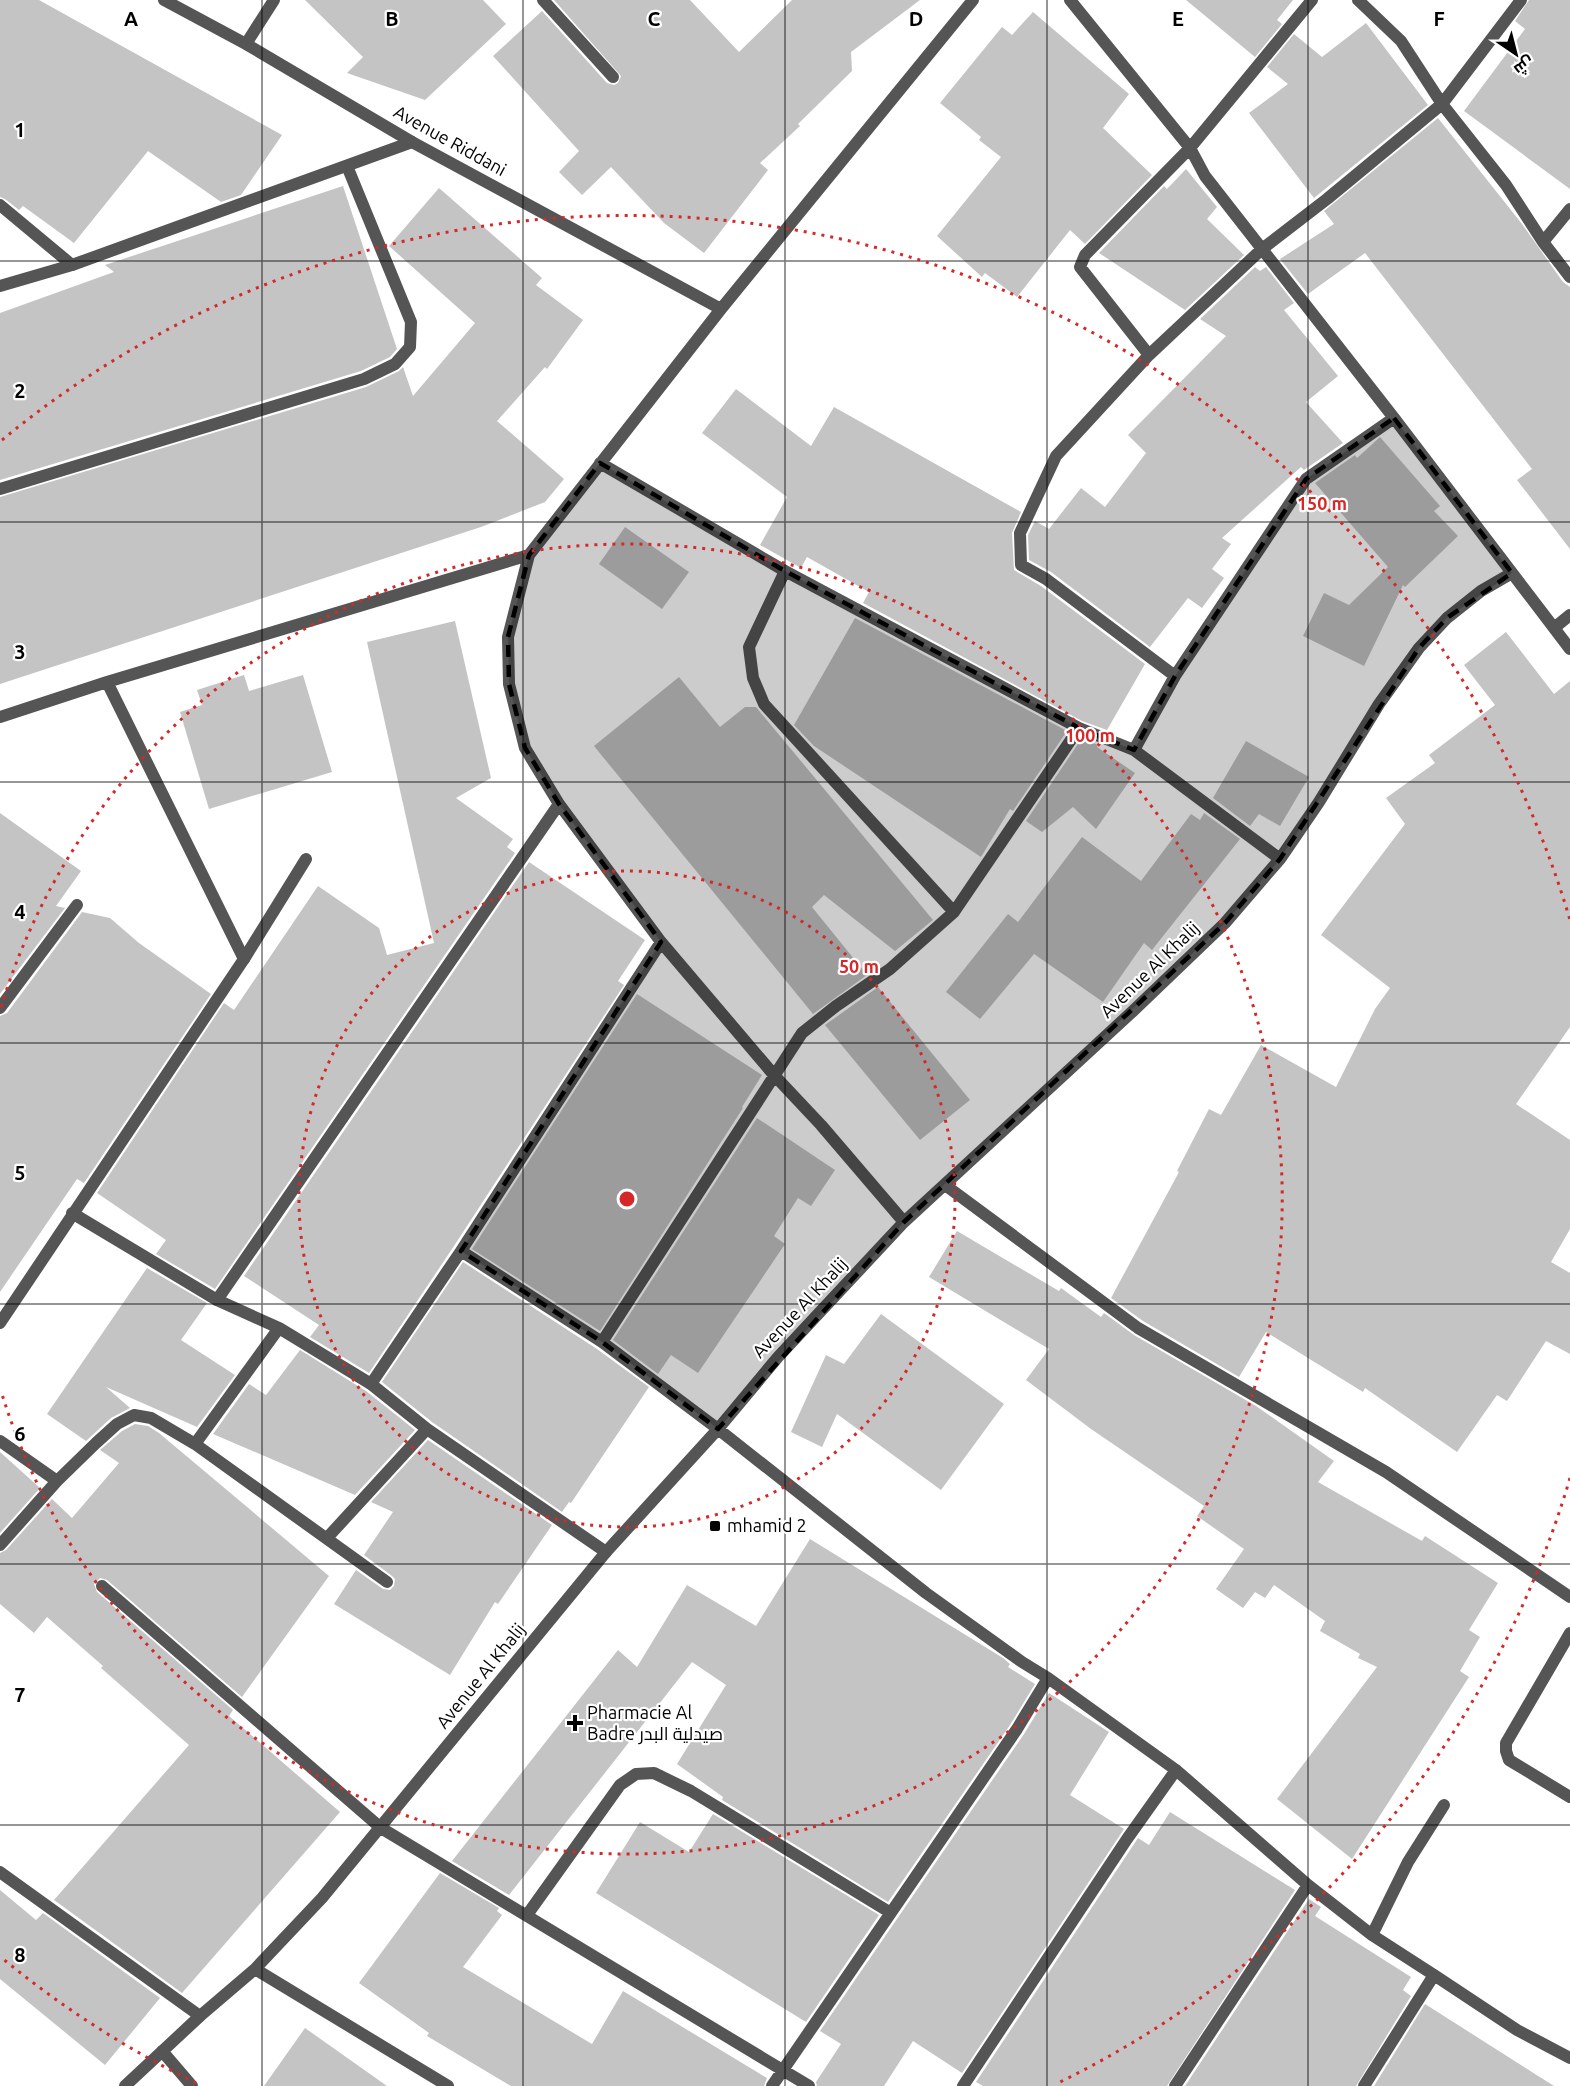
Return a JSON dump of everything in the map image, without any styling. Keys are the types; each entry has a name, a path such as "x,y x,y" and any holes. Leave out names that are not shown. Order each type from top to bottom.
{"street":[{"name":"Avenue Riddani","path":"164,0 246,44 412,141 721,309"},
{"path":"246,44 274,0"},
{"path":"543,0 613,77"},
{"path":"904,1222 821,1125 774,1075 661,942 559,804 525,748 509,684 508,637 529,555 721,309 973,0"},
{"path":"1070,0 1190,148 1205,176 1570,649"},
{"path":"1149,355 1080,267 1085,255 1190,148 1312,0"},
{"path":"1358,0 1401,40 1442,104 1506,185 1570,277"},
{"path":"1175,676 1046,579 1021,565 1020,533 1056,456 1149,355 1262,249 1442,104 1521,0"},
{"path":"0,286 72,265 412,141"},
{"path":"0,489 364,379 396,364 410,347 411,322 347,166"},
{"path":"0,205 72,265"},
{"path":"1544,242 1570,209"},
{"path":"1134,750 1175,676 1306,479 1394,418"},
{"path":"600,463 785,571 1079,728 1134,750 1280,859"},
{"path":"0,717 107,682 529,555"},
{"path":"785,571 769,609 749,647 753,678 764,704 954,912"},
{"name":"Avenue Al Khalij","path":"125,2086 200,2016 255,1969 321,1898 381,1828 606,1552 718,1429 778,1357 904,1222 1225,923 1280,859 1319,802 1379,704 1419,648 1447,618 1481,591 1512,573"},
{"path":"1554,628 1570,615"},
{"path":"107,682 244,959"},
{"path":"602,1342 802,1033 836,1006 890,969 954,912 1079,728"},
{"path":"217,1300 559,804"},
{"path":"3,1314 244,959 306,859"},
{"path":"0,1008 77,905"},
{"path":"371,1384 461,1251 661,942"},
{"path":"945,1185 1138,1328 1386,1472 1570,1596"},
{"path":"72,1213 217,1300 279,1328 371,1384 426,1430 606,1552"},
{"path":"461,1251 602,1342 718,1429 926,1593 1176,1770 1308,1885 1372,1935 1517,2030 1570,2058"},
{"path":"195,1444 279,1328"},
{"path":"0,1545 57,1481 117,1424 134,1415 151,1418 195,1444 387,1582"},
{"path":"327,1538 426,1430"},
{"path":"0,1441 57,1481"},
{"path":"102,1586 381,1828 809,2086"},
{"path":"1570,1633 1506,1743 1509,1760 1570,1797"},
{"path":"772,2086 1017,1729 1048,1678"},
{"path":"963,2086 1127,1839 1176,1770"},
{"path":"527,1915 620,1785 636,1774 654,1773 691,1791 891,1913"},
{"path":"1372,1935 1408,1862 1444,1805"},
{"path":"0,1872 200,2016"},
{"path":"1175,2086 1308,1885"},
{"path":"255,1969 448,2086"},
{"path":"1364,2086 1434,1974"},
{"path":"162,2051 192,2086"}],"highlighted area":[{"path":"1394,418 1512,573 1447,618 1419,648 1280,859 1225,923 904,1222 718,1429 602,1342 461,1251 661,942 559,804 525,748 509,684 508,637 529,555 600,463 785,571 1079,728 1134,750 1175,676 1306,479"}],"building":[{"path":"0,0 39,0 282,135 241,195 221,202 148,151 74,243 23,206 19,210 0,197"},
{"path":"305,0 483,0 506,24 425,100 347,73 363,57"},
{"path":"554,0 690,0 739,52 792,0 920,0 851,52 852,71 798,124 800,126 760,163 768,170 704,253 664,223 611,167 582,195 559,172 579,151 493,56 542,11 607,83 614,85 618,83 621,76"},
{"path":"1186,0 1293,0 1277,20 1282,24 1255,57"},
{"path":"1529,0 1570,0 1570,189 1464,111 1525,29 1515,21"},
{"path":"1033,12 1129,94 1103,128 1152,175 1085,244 1070,230 1017,297 985,273 982,277 937,236 1001,157 979,140 981,137 940,103 1002,27 1012,35"},
{"path":"1366,23 1428,105 1314,198 1249,113 1288,84 1267,67 1294,34 1322,57"},
{"path":"1438,118 1522,224 1563,282 1570,287 1570,549 1517,480 1532,469 1365,253 1308,294 1280,259 1334,224 1324,211"},
{"path":"1186,169 1217,207 1207,219 1244,255 1185,310 1099,253 1164,186 1167,189"},
{"path":"343,186 397,349 390,357 361,371 0,480 0,313 114,272 105,265"},
{"path":"439,188 542,278 536,285 583,320 547,369 545,367 497,421 564,479 545,502 481,527 0,684 0,497 366,387 403,367 413,396 475,323 389,246"},
{"path":"1255,267 1260,271 1266,267 1294,303 1284,310 1338,376 1306,402 1343,443 1304,470 1301,467 1222,538 1231,544 1212,569 1224,578 1202,608 1188,598 1150,647 1051,572 1029,560 1028,535 1035,521 1049,529 1081,488 1105,507 1146,453 1128,435 1226,336 1200,319"},
{"path":"736,389 811,446 834,407 1021,512 1012,533 1014,570 1041,586 1145,664 1107,730 1082,721 863,603 869,592 807,557 801,568 760,545 787,497 702,433"},
{"path":"1380,437 1440,506 1434,511 1458,536 1405,587 1403,585 1364,666 1303,636 1324,593 1349,605 1388,567 1315,483 1355,455 1357,458"},
{"path":"625,527 689,572 662,609 599,564"},
{"path":"855,618 1067,731 1013,811 1010,809 981,857 814,746 794,725"},
{"path":"455,621 491,778 456,798 513,839 507,847 515,853 215,1289 156,1254 166,1240 97,1193 224,1003 234,1010 318,886 379,928 387,955 434,943 367,642"},
{"path":"1506,632 1554,694 1570,681 1570,1027 1516,1104 1570,1140 1570,1229 1551,1262 1570,1273 1570,1354 1546,1341 1507,1401 1497,1395 1457,1452 1365,1388 1363,1392 1266,1332 1239,1377 1143,1321 1111,1298 1179,1172 1177,1171 1209,1109 1221,1115 1261,1045 1336,1087 1375,1009 1390,988 1321,935 1405,824 1386,798 1435,763 1429,755 1495,705 1464,665"},
{"path":"244,675 249,691 303,675 332,772 209,809 180,712 202,705 197,690"},
{"path":"679,677 720,727 745,707 756,707 933,920 895,951 824,895 812,907 867,975 813,1014 594,746"},
{"path":"1082,738 1098,745 1097,747 1135,773 1096,829 1073,807 1042,832 1026,821"},
{"path":"1246,741 1309,777 1280,826 1259,814 1250,826 1213,798"},
{"path":"0,813 81,871 56,906 65,908 0,994"},
{"path":"1204,813 1240,839 1152,950 1144,943 1103,1002 1034,954 980,1019 946,992 1008,914 1018,922 1082,837 1141,881 1191,814 1200,820"},
{"path":"529,862 645,940 618,981 624,985 369,1373 310,1337 319,1325 244,1276"},
{"path":"82,912 110,918 139,943 211,994 84,1183 77,1179 0,1292 0,1016 7,1013"},
{"path":"878,987 970,1100 920,1140 825,1025"},
{"path":"637,994 762,1075 600,1331 472,1249"},
{"path":"757,1118 835,1170 811,1206 798,1198 774,1236 785,1244 698,1373 671,1355 658,1374 613,1340"},
{"path":"957,1231 1059,1291 1061,1288 1101,1317 1104,1313 1134,1335 1256,1406 1334,1461 1318,1482 1422,1541 1425,1536 1498,1583 1469,1630 1480,1637 1460,1671 1469,1677 1352,1859 1277,1799 1377,1667 1358,1658 1360,1654 1320,1631 1325,1621 1274,1585 1265,1598 1255,1592 1243,1608 1216,1589 1244,1549 1197,1516 1204,1506 1091,1429 1026,1380 1049,1349 929,1277"},
{"path":"463,1262 597,1349 649,1387 571,1503 569,1502 562,1512 432,1422 382,1382"},
{"path":"147,1268 207,1303 181,1340 235,1375 197,1427 106,1387 130,1408 111,1418 86,1441 47,1414"},
{"path":"881,1314 1004,1404 941,1490 837,1414 822,1447 791,1432 826,1355 844,1364"},
{"path":"300,1350 366,1391 415,1430 355,1495 213,1434 249,1384 266,1395"},
{"path":"135,1424 148,1426 159,1433 329,1576 242,1697 107,1580 100,1578 94,1584 97,1592 233,1710 229,1716 340,1812 182,1993 54,1900 189,1745 47,1617 34,1633 0,1604 0,1553 6,1550 52,1499 72,1518 119,1463 100,1450 122,1431"},
{"path":"428,1440 552,1525 498,1604 495,1602 450,1675 334,1604 356,1570 383,1589 390,1590 394,1586 395,1579 364,1555 393,1512 371,1502"},
{"path":"0,1452 40,1488 0,1533"},
{"path":"810,1539 1003,1658 1010,1664 1008,1667 1035,1684 1010,1725 888,1902 722,1800 723,1797 677,1764 726,1685 692,1662 509,1895 452,1861 618,1650 637,1667 687,1585 756,1626"},
{"path":"1049,1693 1109,1732 1070,1795 1124,1829 962,2073 913,2041 884,2086 817,2086 816,2082 841,2044 820,2031 1024,1734"},
{"path":"1170,1812 1295,1890 1167,2086 983,2086 976,2082 1138,1838 1149,1845"},
{"path":"713,1814 879,1915 806,2022 596,1893 640,1822 689,1852"},
{"path":"440,1873 499,1908 497,1911 502,1915 463,1967 592,2044 623,1991 767,2078 764,2086 511,2086 427,2036 429,2033 359,1983"},
{"path":"0,1890 36,1920 43,1913 160,1998 105,2065 0,1979"},
{"path":"1309,1899 1321,1907 1315,1916 1411,1977 1403,1990 1411,1996 1356,2086 1185,2086"},
{"path":"1425,2004 1554,2086 1374,2086"},
{"path":"305,2028 387,2086 264,2086"}],"place":[{"name":"mhamid 2","path":"715,1526"},
{"name":"Pharmacie Al Badre صيدلية البدر","path":"575,1723"}]}
